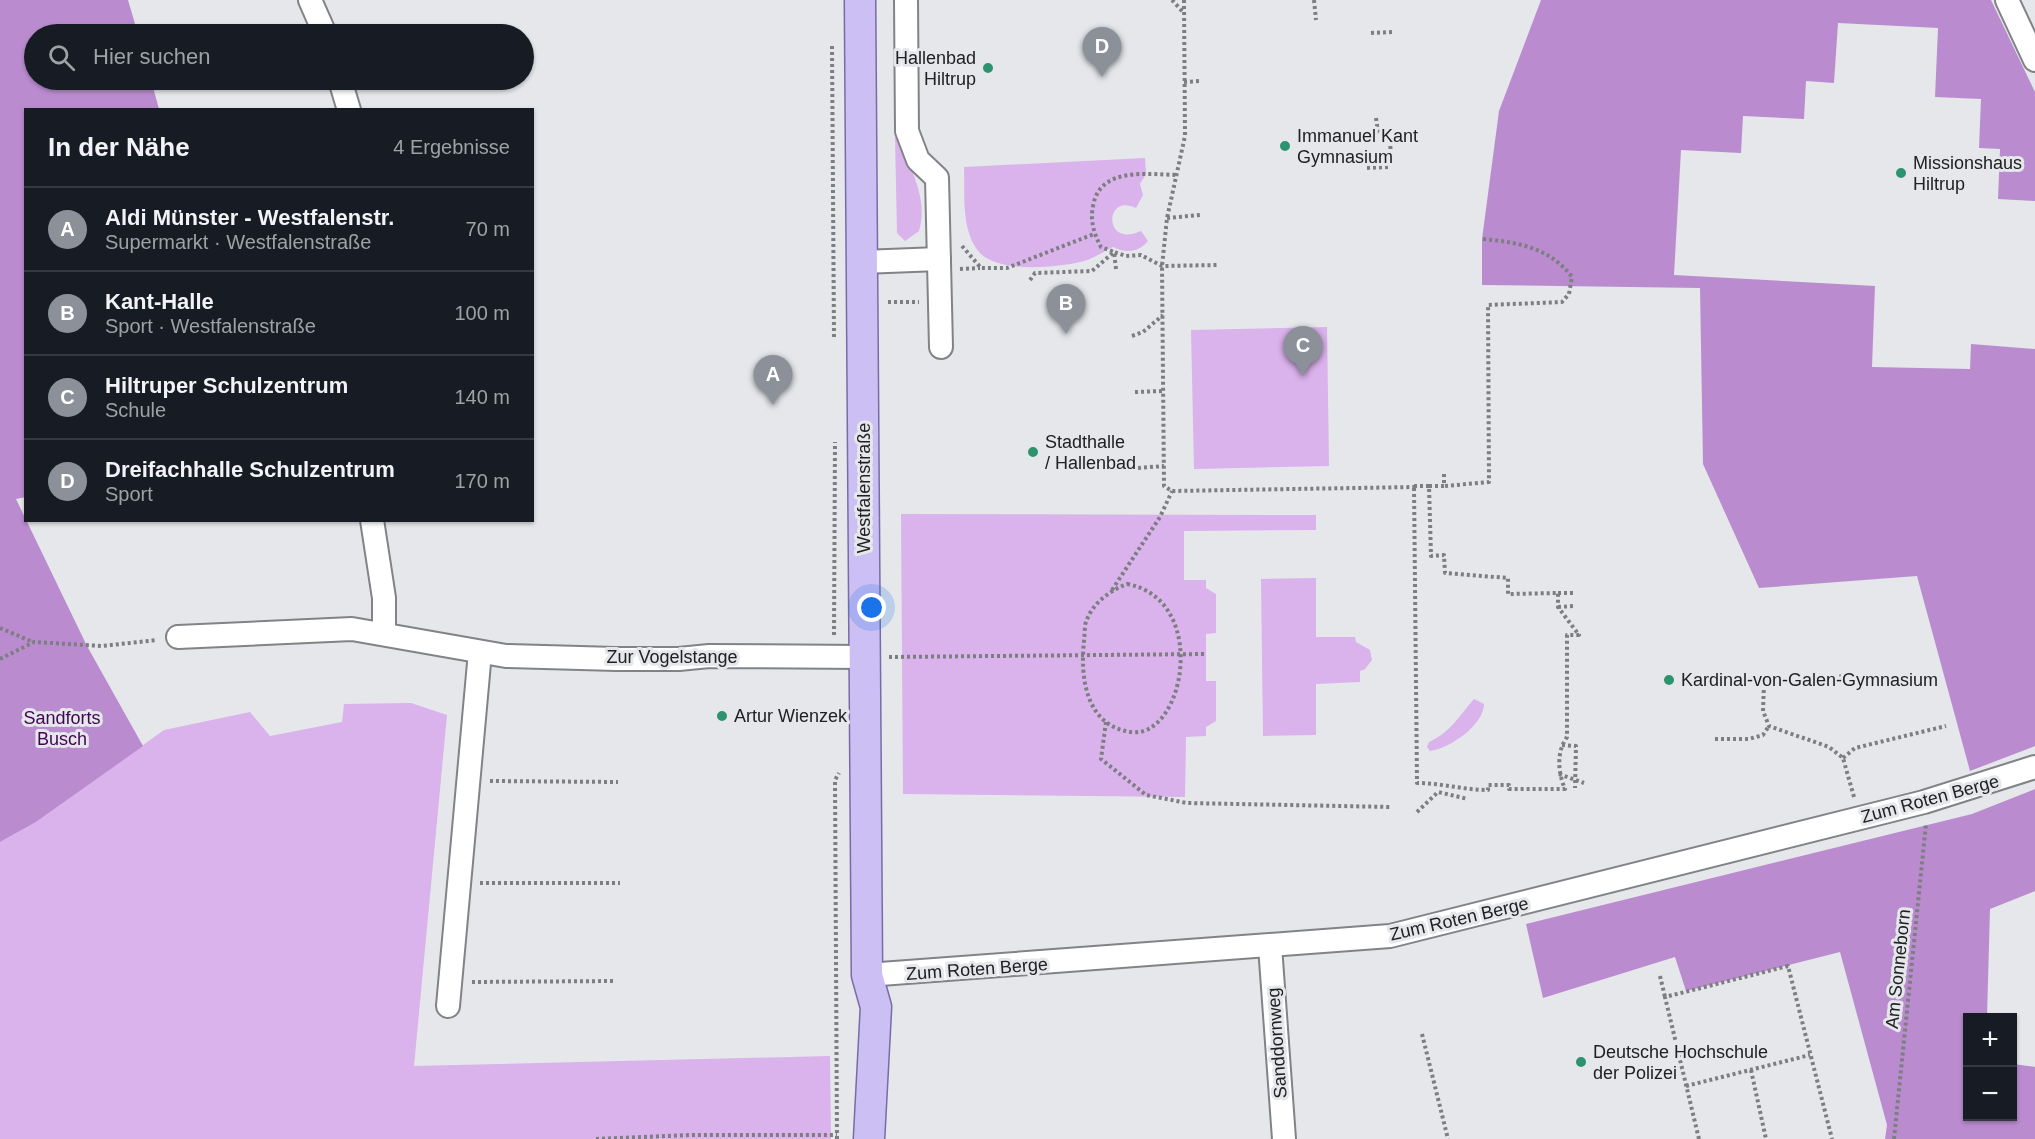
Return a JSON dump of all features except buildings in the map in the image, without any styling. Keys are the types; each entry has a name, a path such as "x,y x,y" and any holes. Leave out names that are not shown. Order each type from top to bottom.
{"main road":[{"name":"Westfalenstraße","path":"860,0 862,262 851,657 867,975 856,1006 868,1125"}],"street":[{"path":"310,0 321,24"},
{"path":"906,0 907,131 918,160 937,178 941,347"},
{"path":"2007,0 2035,60"},
{"path":"343,90 348,108"},
{"path":"862,262 939,259"},
{"path":"372,522 384,598 384,633"},
{"name":"Zur Vogelstange","path":"178,637 352,629 480,652 526,657 616,659 851,657"},
{"path":"448,1006 480,652"},
{"name":"Zum Roten Berge","path":"867,975 1390,936 1924,802 2035,767"},
{"name":"Sanddornweg","path":"1270,946 1284,1139"}],"path":[{"path":"1172,0 1184,12"},
{"path":"1184,0 1185,136 1167,218 1162,266 1164,486 1172,491 1429,486"},
{"path":"1314,0 1316,20"},
{"path":"1371,33 1393,32"},
{"path":"832,36 834,340"},
{"path":"1184,82 1201,81"},
{"path":"1376,118 1378,132 1390,140 1410,140"},
{"path":"1390,140 1391,158"},
{"path":"1367,168 1390,167"},
{"path":"1176,175 1125,176 1103,184 1093,203 1094,234 1101,247 1126,256 1141,255 1162,266 1218,265"},
{"path":"1167,218 1200,215"},
{"path":"962,236 962,247 981,268 1007,268 1094,234"},
{"path":"1482,239 1527,246 1546,252 1562,264 1572,277 1569,294 1562,302 1488,305 1489,482 1414,486 1417,783 1439,783 1468,790 1488,790 1488,784 1509,785 1509,789 1565,789 1559,773 1562,745 1567,737 1567,635 1579,635 1558,607 1558,593"},
{"path":"1114,252 1116,269"},
{"path":"1030,280 1035,273 1092,271 1114,252"},
{"path":"887,303 940,302"},
{"path":"1132,336 1143,332 1163,314"},
{"path":"1135,392 1163,391"},
{"path":"835,432 834,643 851,657 1083,657 1206,654"},
{"path":"1138,468 1164,466"},
{"path":"1444,472 1444,486"},
{"path":"1429,486 1431,556 1444,555 1445,573 1508,578 1508,594 1574,593"},
{"path":"1112,590 1127,584 1143,587 1157,596 1178,627 1179,656 1176,690 1163,717 1149,730 1131,732 1106,721 1090,704 1084,679 1083,657 1087,619 1112,590 1160,517 1172,491"},
{"path":"1558,607 1574,606"},
{"path":"0,628 34,642 102,646 178,637"},
{"path":"0,659 34,642"},
{"path":"1739,676 1764,684 1845,676"},
{"path":"1764,684 1763,711 1769,726 1828,747 1843,758 1862,818"},
{"path":"1106,721 1101,759 1146,795 1187,803 1391,807"},
{"path":"1715,739 1749,739 1763,735 1769,726"},
{"path":"1843,758 1855,748 1946,726"},
{"path":"1562,745 1576,746 1575,788"},
{"path":"596,1139 690,1135 837,1137 835,780 842,766"},
{"path":"1559,773 1584,783"},
{"path":"469,781 618,782"},
{"path":"1417,812 1438,792 1439,783"},
{"path":"1438,792 1468,799"},
{"name":"Am Sonneborn","path":"1894,1139 1926,827 1924,802"},
{"path":"459,883 620,883"},
{"path":"1665,998 1788,966 1832,1139"},
{"path":"1660,976 1699,1139"},
{"path":"450,982 616,981"},
{"path":"1422,1034 1448,1139"},
{"path":"1686,1086 1810,1055"},
{"path":"1751,1070 1766,1139"}],"shaded area":[{"path":"895,137 898,138 913,172 922,207 919,231 905,241 897,233"},
{"path":"1145,158 1146,174 1140,184 1143,195 1136,208 1125,205 1118,207 1112,220 1114,227 1120,233 1129,235 1141,231 1148,241 1136,250 1127,251 1113,247 1080,262 1024,267 995,262 984,256 971,239 965,209 964,167"},
{"path":"1327,327 1329,466 1194,469 1191,330"},
{"path":"901,514 1316,515 1316,530 1184,531 1184,580 1206,580 1206,588 1216,594 1216,633 1206,634 1206,681 1216,681 1216,721 1206,727 1206,736 1186,737 1185,797 903,794"},
{"path":"1316,578 1316,637 1355,637 1356,642 1370,650 1372,660 1365,669 1360,671 1360,682 1316,684 1316,735 1263,736 1261,579"},
{"path":"1474,699 1484,704 1472,728 1446,746 1430,751 1427,747 1429,742 1449,728"},
{"path":"411,703 447,715 414,1066 830,1056 831,1139 0,1139 0,842 36,822 164,730 250,712 270,736 342,722 344,704"}],"green space":[{"name":"Sandforts Busch","path":"0,0 128,0 135,24 24,24 24,90 154,90 159,108 24,108 24,497 16,499 24,516 24,522 27,522 87,646 143,746 36,822 0,842"},
{"path":"1541,0 1991,0 2035,92 2035,201 1998,199 2000,149 1979,148 1981,99 1935,97 1938,28 1838,23 1834,83 1806,81 1804,119 1743,116 1741,153 1681,150 1674,275 1875,286 1872,367 1970,369 1971,344 2035,349 2035,746 1970,771 1917,576 1759,588 1703,464 1700,288 1482,285 1482,239 1499,111"},
{"path":"2035,789 2035,891 1990,909 1987,1013 1963,1013 1963,1121 2017,1121 2017,1065 2035,1067 2035,1139 1885,1139 1887,1125 1840,952 1686,991 1675,957 1543,998 1526,924 1972,814"}],"place":[{"name":"Hallenbad Hiltrup","path":"988,68"},
{"name":"Dreifachhalle Schulzentrum","path":"1102,77"},
{"name":"Immanuel Kant Gymnasium","path":"1285,146"},
{"name":"Missionshaus Hiltrup","path":"1901,173"},
{"name":"Kant-Halle","path":"1066,334"},
{"name":"Hiltruper Schulzentrum","path":"1303,376"},
{"name":"Aldi Münster - Westfalenstr.","path":"773,405"},
{"name":"Stadthalle / Hallenbad","path":"1033,452"},
{"name":"Kardinal-von-Galen-Gymnasium","path":"1669,680"},
{"name":"Artur Wienzek","path":"722,716"},
{"name":"Deutsche Hochschule der Polizei","path":"1581,1062"}]}
